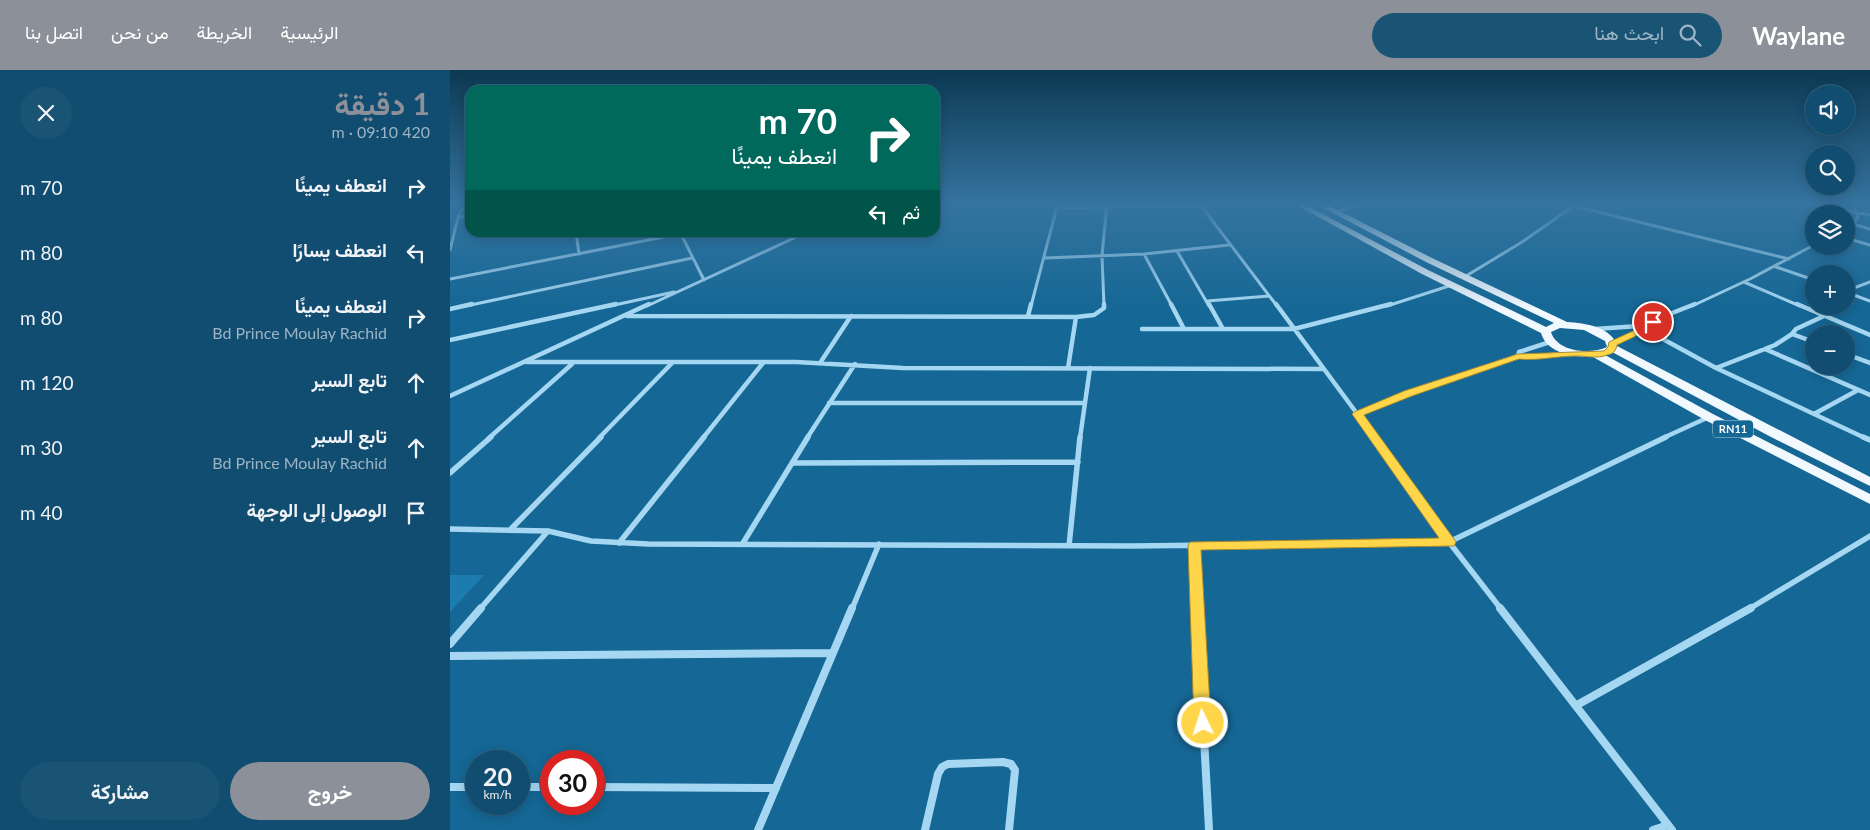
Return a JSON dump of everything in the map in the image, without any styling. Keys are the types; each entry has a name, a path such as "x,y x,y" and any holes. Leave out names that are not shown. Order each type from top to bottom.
{"main road":[{"path":"1364,238 1452,285 1546,331 1546,336 1550,342"},
{"name":"RN11","path":"1387,238 1566,325 1593,330 1606,336 1613,346 1870,482"},
{"name":"RN11","path":"1546,331 1552,327 1566,325"},
{"name":"RN11","path":"1550,342 1576,353 1597,355 1709,417 1870,500"},
{"path":"1597,355 1607,353 1613,346"}],"street":[{"path":"577,238 579,254"},
{"path":"450,279 654,238"},
{"path":"683,238 704,280"},
{"path":"450,396 793,238"},
{"path":"1028,316 1049,238"},
{"path":"627,316 1076,317 1094,315 1104,308 1102,256 1103,238"},
{"path":"1224,238 1358,414 1449,542 1670,828"},
{"path":"1466,276 1527,238"},
{"path":"1703,238 1789,260"},
{"path":"1855,241 1870,245"},
{"path":"1045,258 1144,254 1229,246"},
{"path":"1593,330 1639,326 1667,317 1776,267 1805,250"},
{"path":"1177,251 1223,329"},
{"path":"1144,254 1184,328"},
{"path":"450,309 692,258"},
{"path":"1776,267 1805,277"},
{"path":"1744,282 1870,335"},
{"path":"1855,288 1870,282"},
{"path":"1142,329 1294,329 1386,306 1452,285"},
{"path":"450,340 684,290"},
{"path":"1855,295 1870,301"},
{"path":"1206,301 1269,296"},
{"path":"820,363 851,316"},
{"path":"1716,368 1765,349 1792,334 1796,328 1824,316"},
{"path":"1068,368 1076,317"},
{"path":"1613,346 1636,332 1639,326"},
{"path":"1639,326 1716,368 1870,440"},
{"path":"1792,334 1805,339"},
{"path":"1518,356 1519,352 1550,342"},
{"path":"1765,349 1870,395"},
{"path":"1358,414 1408,394 1518,356 1530,357 1576,353"},
{"path":"1855,357 1870,362"},
{"path":"526,362 572,364 820,363 903,368 1324,369"},
{"path":"511,529 672,363"},
{"path":"619,543 763,363"},
{"path":"450,473 572,364"},
{"path":"743,543 855,364"},
{"path":"1068,546 1084,403 1090,368"},
{"path":"1814,414 1858,390"},
{"path":"829,403 1084,403"},
{"path":"450,529 511,529 548,532 591,541 619,543 1194,546 1449,542 1643,447 1709,417"},
{"path":"792,464 1078,462"},
{"path":"450,644 548,532"},
{"path":"1576,705 1649,667 1724,624 1870,536"},
{"path":"758,830 879,544"},
{"path":"1194,546 1209,830"},
{"path":"450,656 832,653"},
{"path":"925,830 938,774 942,767 948,764 1003,762 1010,764 1015,770 1009,830"},
{"path":"450,788 465,787"},
{"path":"605,787 776,788"},
{"path":"1653,830 1670,828"}],"shaded area":[{"path":"450,575 484,575 450,612"}],"route":[{"path":"1203,723 1194,546 1449,542 1358,414 1408,394 1518,356 1530,357 1576,353 1597,355 1607,353 1613,344 1636,332 1639,326 1653,322"}]}
